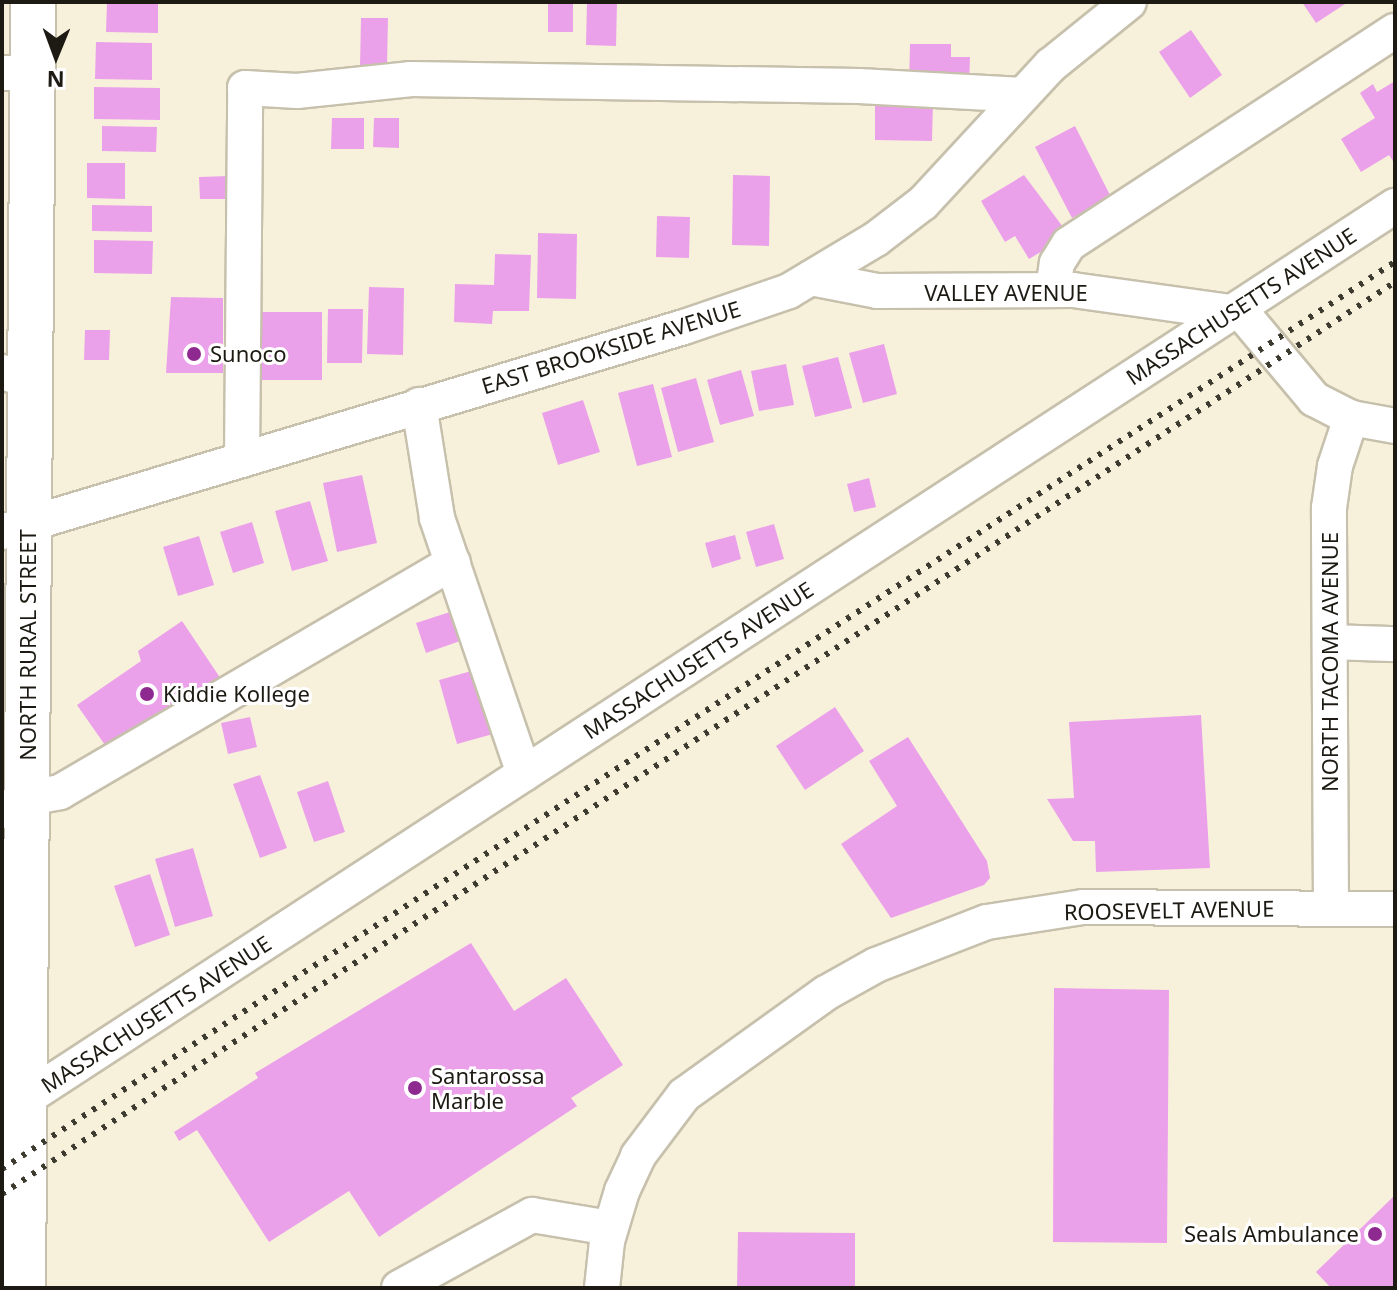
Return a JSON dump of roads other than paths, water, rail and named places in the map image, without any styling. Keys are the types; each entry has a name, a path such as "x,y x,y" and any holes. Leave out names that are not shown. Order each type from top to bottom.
{"main road":[{"name":"NORTH RURAL STREET","path":"23,1288 13,1107 17,73 33,2"}],"street":[{"name":"EAST BROOKSIDE AVENUE","path":"16,528 726,314 811,278 923,203 1076,42 1129,2"},
{"path":"1053,290 1057,263 1069,244 1395,31"},
{"path":"242,460 245,88 297,91 411,79 859,86 1023,95"},
{"name":"MASSACHUSETTS AVENUE","path":"13,1107 1395,206"},
{"name":"VALLEY AVENUE","path":"811,278 877,291 1053,290 1233,312 1252,320 1314,399 1351,418 1395,426"},
{"path":"419,405 437,518 524,774"},
{"name":"NORTH TACOMA AVENUE","path":"1331,909 1330,493 1351,418"},
{"path":"14,805 60,792 453,562"},
{"path":"1330,642 1395,644"},
{"name":"ROOSEVELT AVENUE","path":"602,1288 610,1228 638,1156 684,1095 732,1057 846,981 930,941 987,922 1083,907 1395,909"},
{"path":"399,1288 532,1215 610,1228"}],"railway":[{"path":"2,1169 1395,262"},
{"path":"2,1194 1395,282"}],"place":[{"name":"Sunoco","path":"194,354"},
{"name":"Kiddie Kollege","path":"147,694"},
{"name":"Santarossa Marble","path":"415,1088"},
{"name":"Seals Ambulance","path":"1375,1234"}]}
